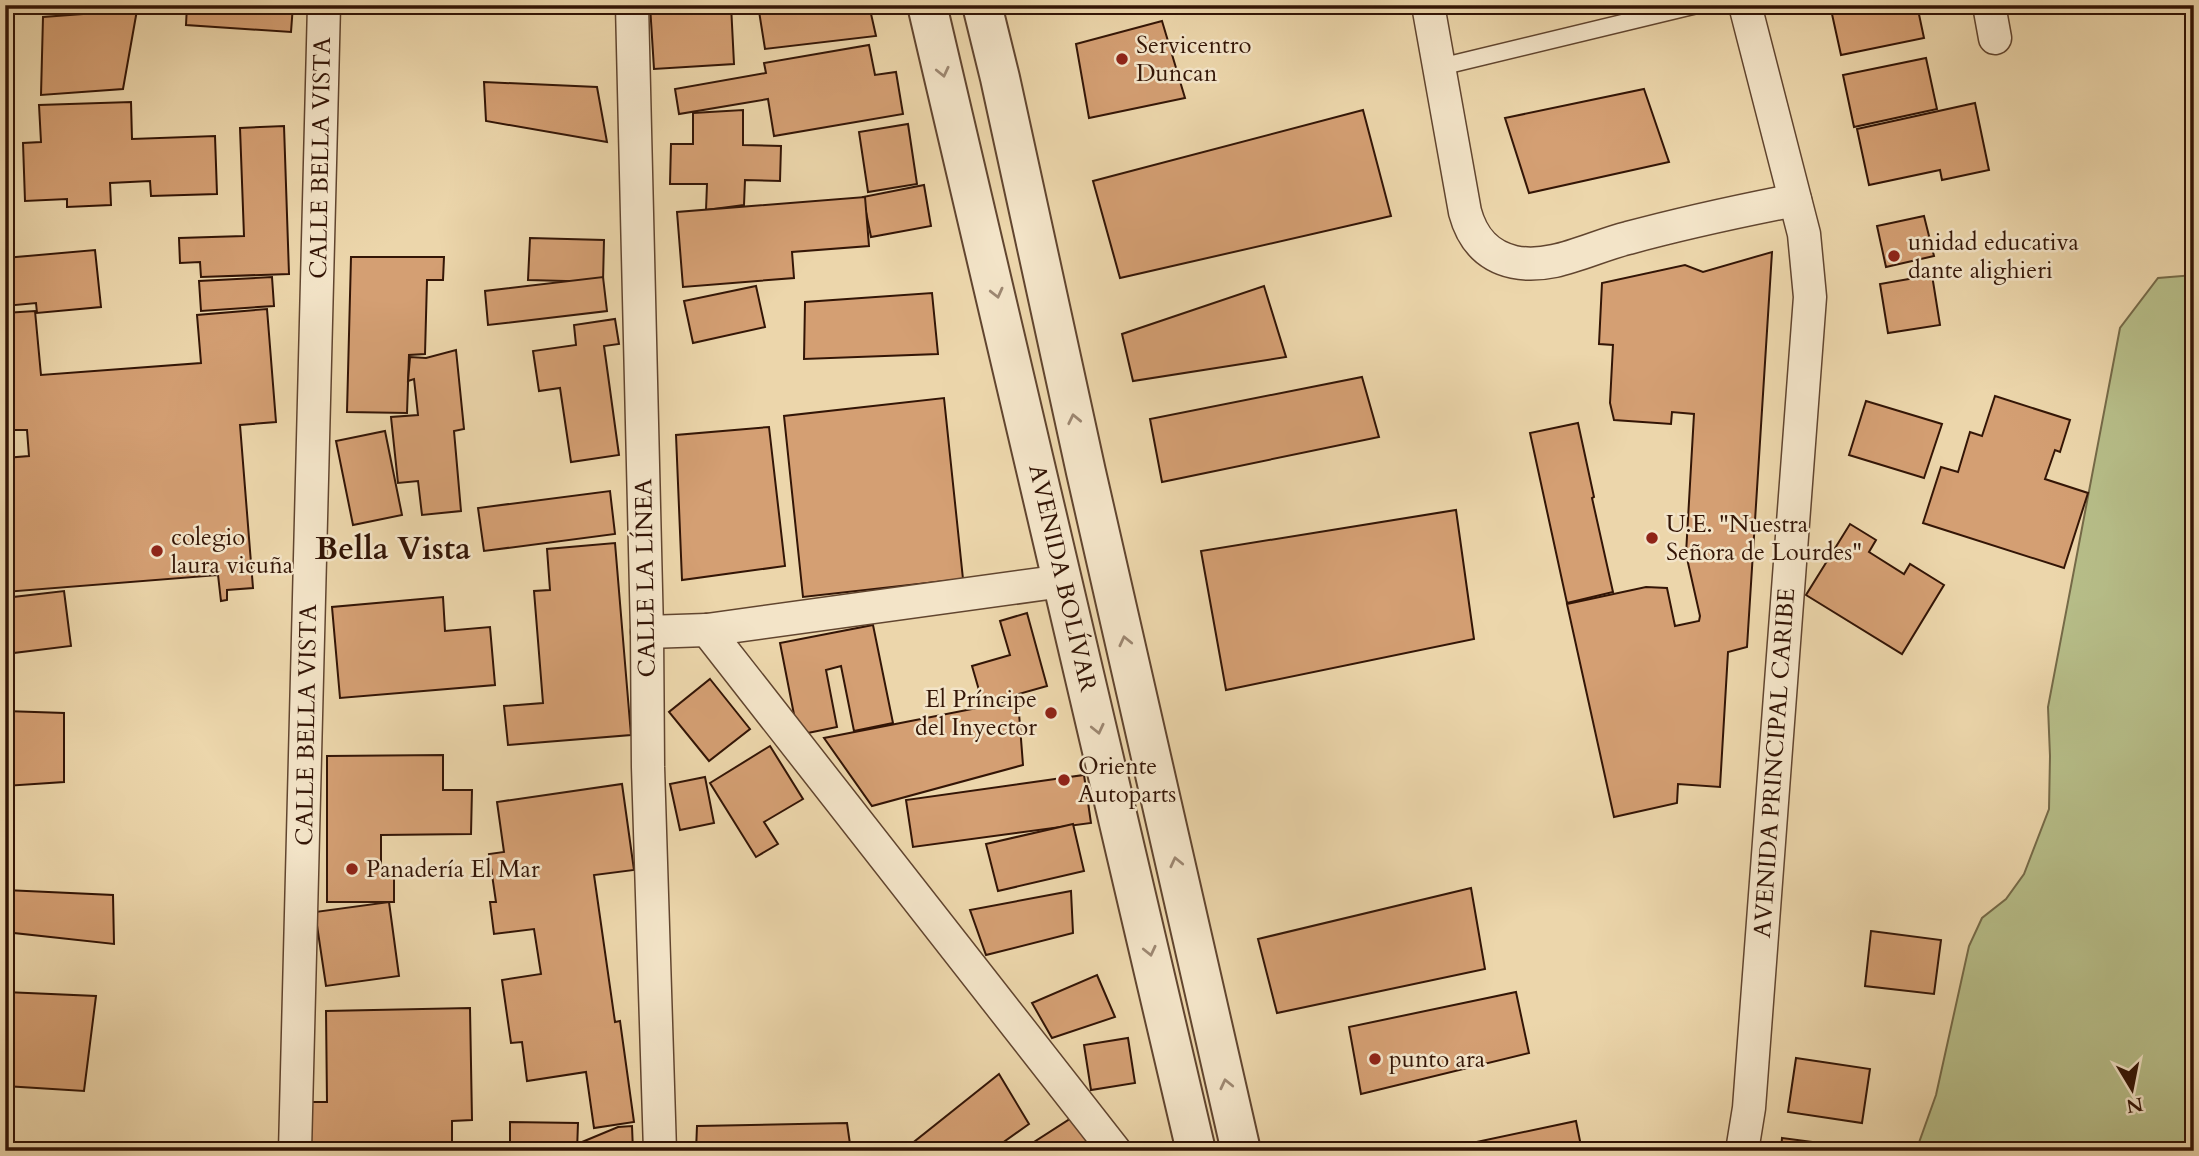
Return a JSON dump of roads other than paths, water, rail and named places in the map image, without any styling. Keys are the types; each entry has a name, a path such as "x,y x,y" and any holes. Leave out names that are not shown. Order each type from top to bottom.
{"street":[{"name":"CALLE BELLA VISTA","path":"295,1151 324,5"},
{"name":"CALLE LA LÍNEA","path":"632,5 648,766 660,1151"},
{"name":"AVENIDA BOLÍVAR","path":"927,5 1041,477 1196,1151"},
{"name":"AVENIDA BOLÍVAR","path":"982,5 1241,1151"},
{"path":"1428,5 1468,224 1481,245 1503,259 1534,264 1552,262 1626,238 1795,200"},
{"name":"AVENIDA PRINCIPAL CARIBE","path":"1742,1151 1749,1108 1810,297 1804,234 1745,5"},
{"path":"1989,5 1995,38"},
{"path":"647,632 707,630 1063,581"},
{"path":"707,630 1115,1151"}],"lane":[{"path":"1440,67 1697,5"}],"place":[{"name":"Servicentro Duncan","path":"1122,59"},
{"name":"unidad educativa dante alighieri","path":"1894,256"},
{"name":"U.E. \"Nuestra Señora de Lourdes\"","path":"1652,538"},
{"name":"colegio laura vicuña","path":"157,551"},
{"name":"El Príncipe del Inyector","path":"1051,713"},
{"name":"Oriente Autoparts","path":"1064,780"},
{"name":"Panadería El Mar","path":"352,869"},
{"name":"punto ara","path":"1375,1059"}],"district":[{"name":"Bella Vista","path":"393,548"}]}
